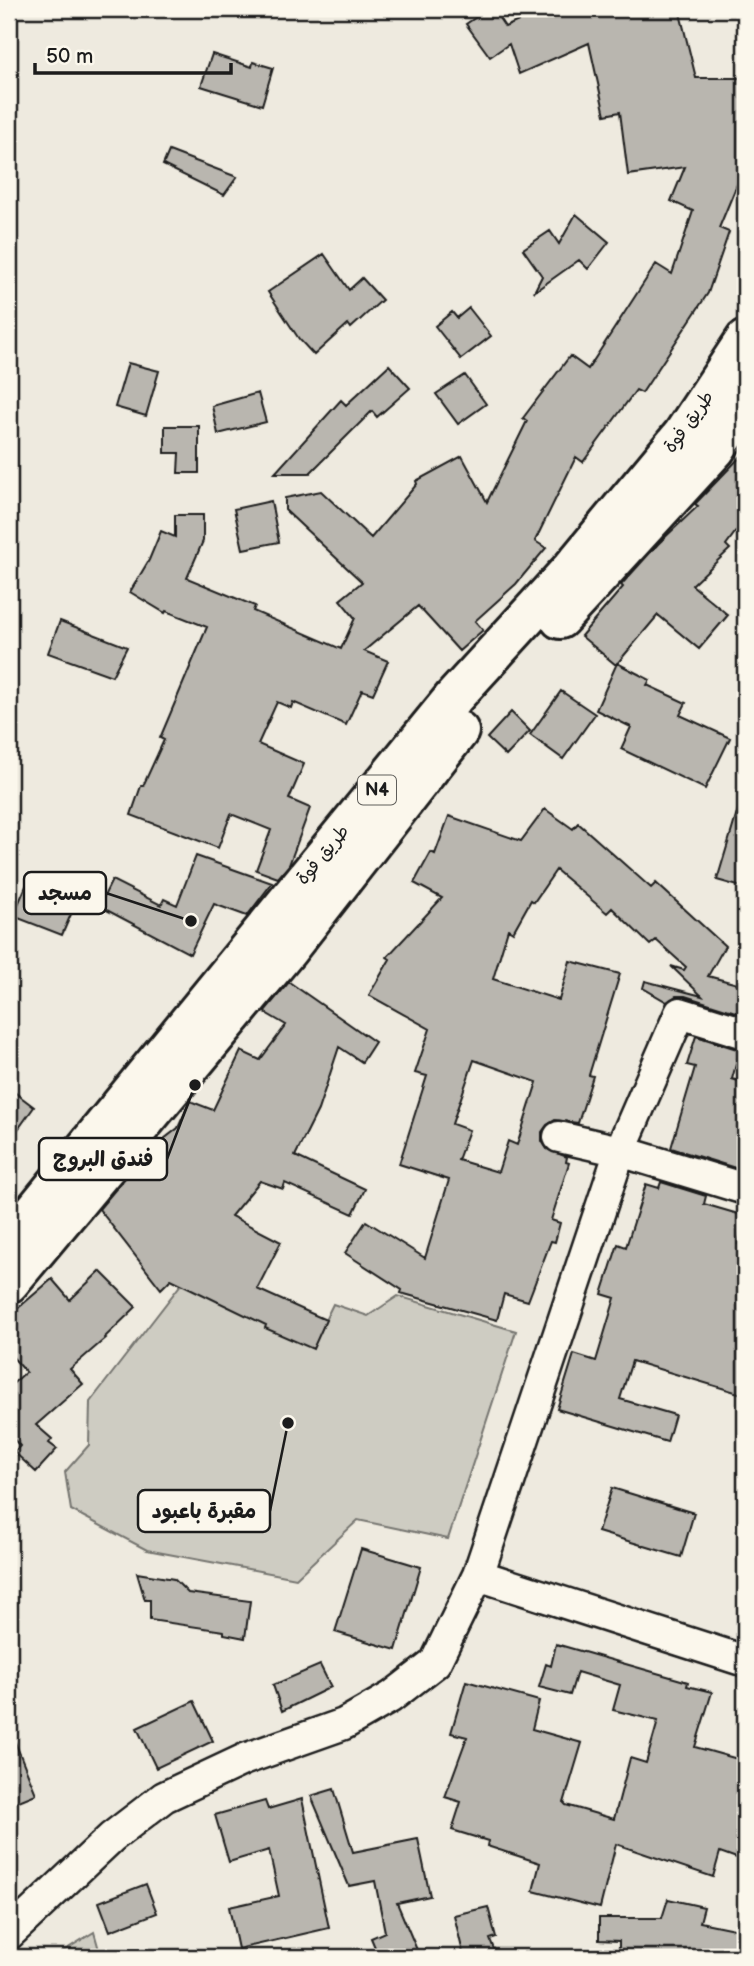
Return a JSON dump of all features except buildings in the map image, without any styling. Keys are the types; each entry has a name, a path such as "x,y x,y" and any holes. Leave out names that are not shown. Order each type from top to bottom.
{"highway":[{"name":"طريق فوة","path":"9,1283 287,951 471,715 699,442 745,340"},
{"name":"طريق فوة","path":"9,1242 454,697 572,568 699,442 745,406"}],"street":[{"path":"9,1934 112,1837 164,1797 244,1759 344,1724 400,1690 435,1663 478,1575 620,1151 680,1013 745,1033"},
{"path":"559,1137 620,1151 745,1189"},
{"path":"478,1575 745,1661"}],"shaded area":[{"path":"185,1279 313,1345 333,1304 368,1316 398,1296 516,1331 448,1539 358,1520 296,1578 147,1550 71,1510 65,1472 89,1445 90,1402"},
{"path":"94,1932 101,1957 54,1957"}],"place":[{"name":"مسجد","path":"191,921"},
{"name":"فندق البروج","path":"195,1085"},
{"name":"مقبرة باعبود","path":"288,1423"}]}
